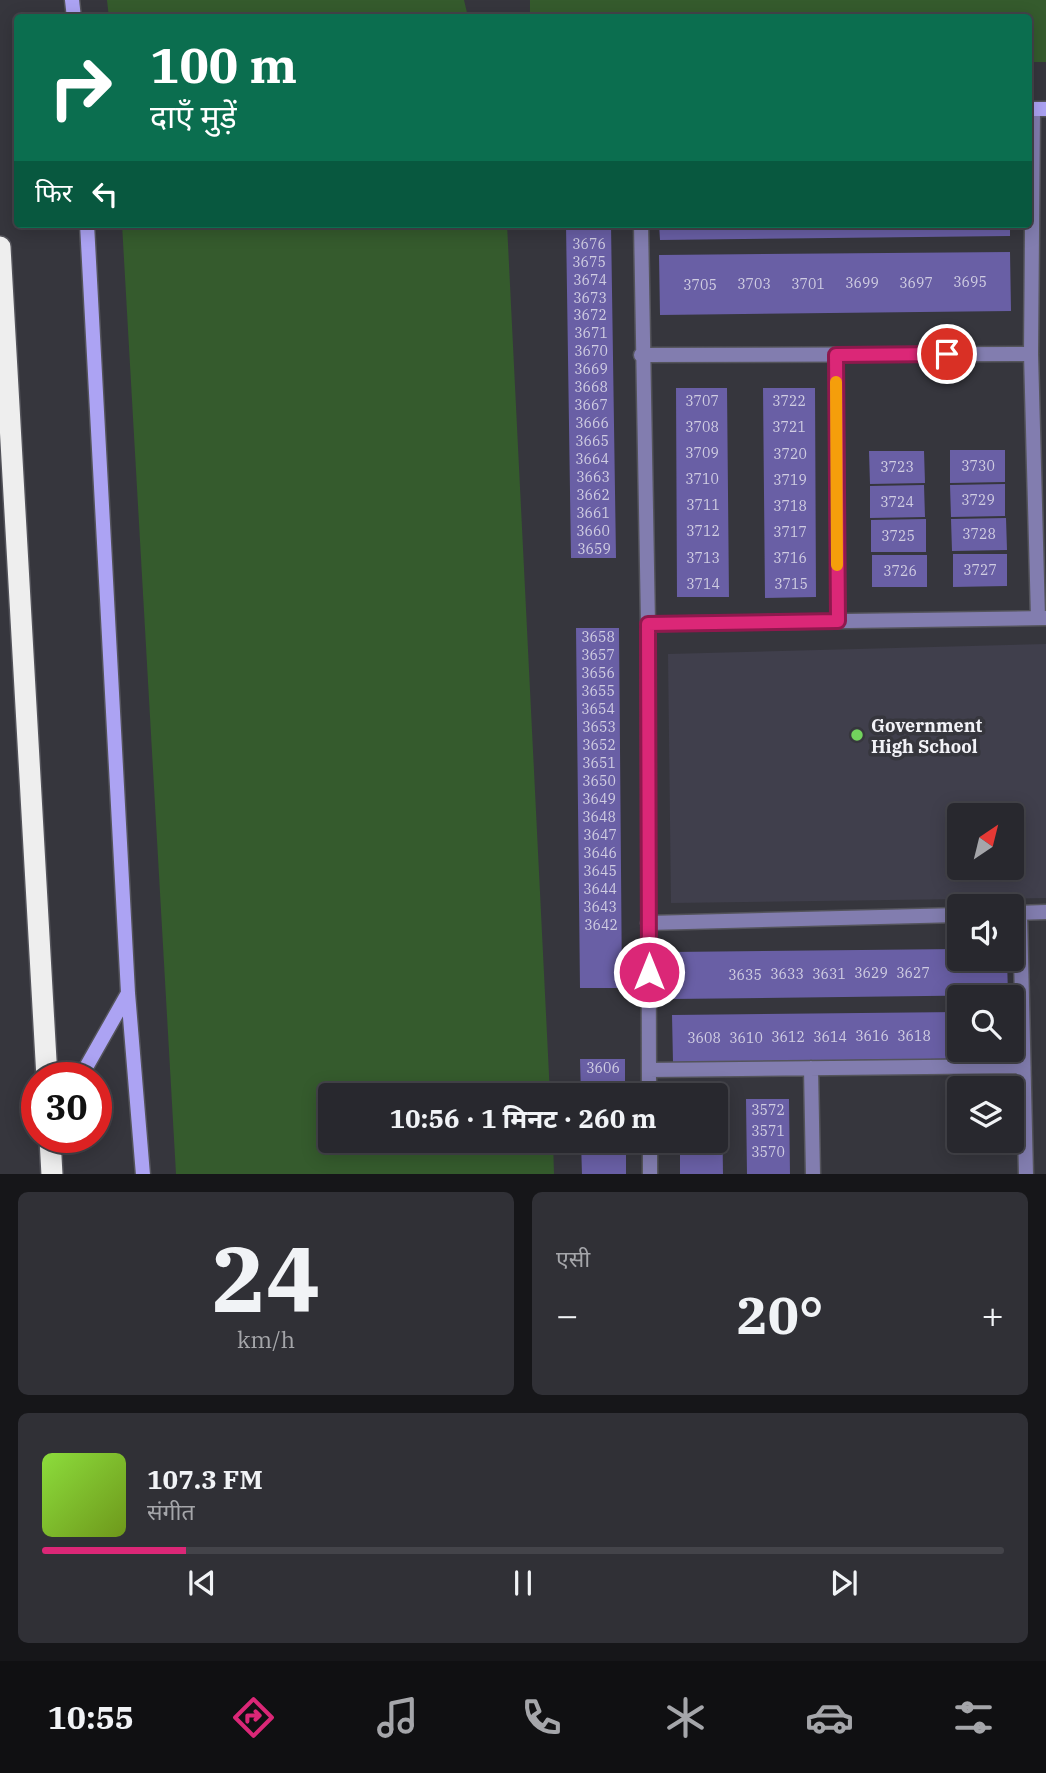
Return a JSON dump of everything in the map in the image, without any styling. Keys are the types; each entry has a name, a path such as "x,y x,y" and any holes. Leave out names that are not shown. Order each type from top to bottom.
{"highway":[{"path":"0,247 46,1062"},
{"path":"51,1153 52,1174"}],"street":[{"path":"648,624 1042,618 1031,354 1036,109"},
{"path":"87,228 128,993 143,1174"},
{"path":"641,228 641,355 648,624 649,1083"},
{"path":"641,355 1031,354"},
{"path":"836,355 838,621"},
{"path":"1024,913 1046,912"},
{"path":"648,923 947,915"},
{"path":"1019,971 1026,1174"},
{"path":"89,1062 128,993"},
{"path":"649,1070 1023,1066"},
{"path":"811,1068 813,1174"},
{"path":"650,1153 650,1174"}],"shaded area":[{"name":"Government High School","path":"1046,644 1046,898 1024,898 1024,894 947,894 947,899 671,903 668,654"}],"green space":[{"path":"107,0 464,0 467,14 109,14"},
{"path":"530,0 1046,0 1046,62 1032,62 1032,14 530,14"},
{"path":"122,228 507,228 549,1083 318,1083 318,1153 553,1153 554,1174 176,1174"}],"building":[{"path":"566,228 611,228 616,558 571,558"},
{"path":"659,228 1010,228 1010,236 660,240"},
{"path":"1010,252 1011,311 660,315 659,255"},
{"path":"676,388 727,388 729,597 677,597"},
{"path":"763,388 815,388 816,597 765,598"},
{"path":"950,450 1005,450 1005,482 950,483"},
{"path":"869,451 924,451 925,483 870,484"},
{"path":"1005,484 1005,516 951,517 950,485"},
{"path":"924,485 925,517 870,518 870,486"},
{"path":"1006,518 1007,550 952,551 951,519"},
{"path":"926,519 926,552 871,552 871,520"},
{"path":"953,554 1007,554 1007,586 953,587"},
{"path":"872,555 927,555 927,587 872,587"},
{"path":"576,628 619,628 622,988 580,988"},
{"path":"947,949 947,971 1007,971 1008,985 947,985 947,996 671,999 671,952"},
{"path":"947,1012 947,1059 673,1062 672,1015"},
{"path":"580,1059 625,1059 625,1083 581,1083"},
{"path":"746,1099 789,1099 790,1174 747,1174"},
{"path":"581,1153 626,1153 626,1174 582,1174"},
{"path":"680,1153 723,1153 723,1174 680,1174"}],"slow traffic":[{"path":"836,382 837,565"}],"place":[{"name":"Government High School","path":"857,735"}],"route":[{"path":"649,972 648,624 838,621 836,355 947,354"}]}
